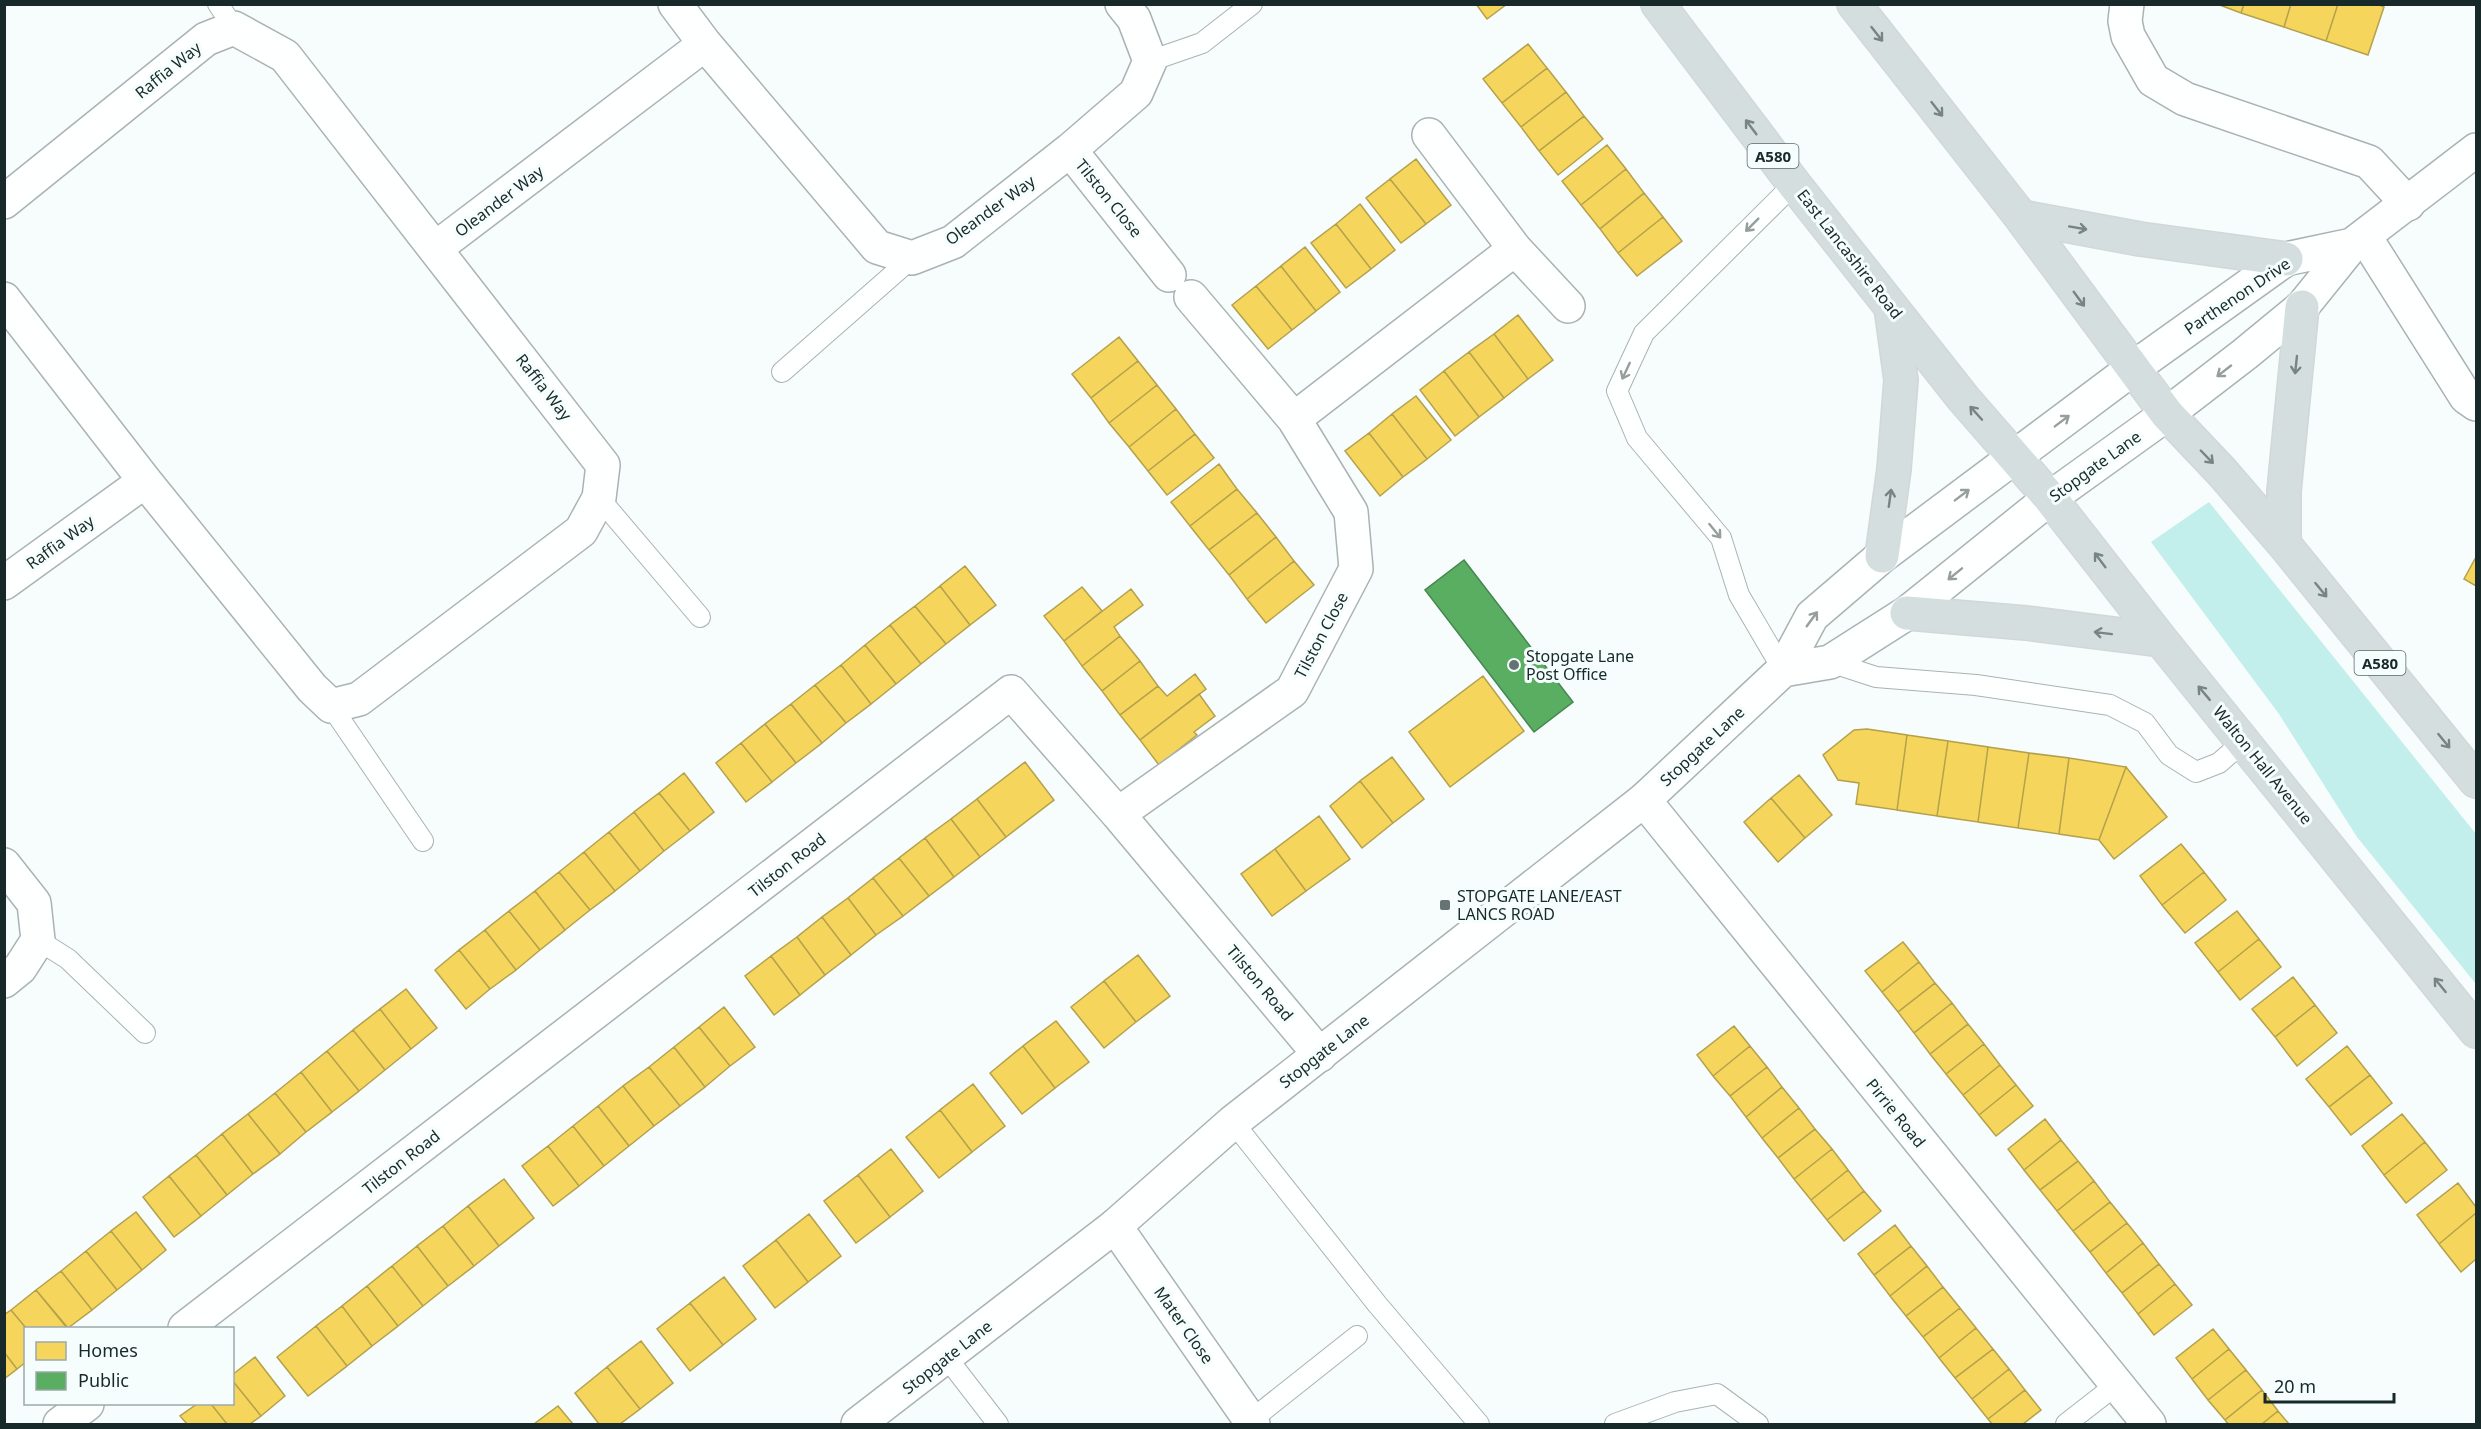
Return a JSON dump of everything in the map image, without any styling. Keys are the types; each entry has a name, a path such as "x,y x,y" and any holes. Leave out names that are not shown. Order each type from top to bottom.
{"highway":[{"name":"East Lancashire Road","path":"1658,4 1794,184 1963,398 2050,498"},
{"name":"A580","path":"1854,4 2021,217 2167,414 2222,472 2284,544 2476,781"},
{"path":"2021,217 2157,242 2286,259"},
{"path":"1882,556 1894,469 1901,380 1891,306"},
{"path":"2284,544 2284,491 2302,307"},
{"name":"Walton Hall Avenue","path":"2050,498 2161,640 2476,1031"},
{"path":"1907,613 2026,623 2161,640"}],"street":[{"path":"675,4 705,44 877,247 912,258"},
{"path":"1122,4 1134,19 1150,61"},
{"path":"2126,13 2128,36 2153,80 2185,99 2369,162 2409,204"},
{"name":"Raffia Way","path":"4,202 206,39 226,16 285,56 603,465 599,498 581,531 359,699 331,706"},
{"name":"Oleander Way","path":"436,248 705,44"},
{"name":"Oleander Way","path":"912,258 953,242 1070,150 1136,93 1150,61"},
{"path":"1429,135 1515,249 1568,306"},
{"name":"Tilston Close","path":"1070,150 1180,286 1294,419 1351,512 1356,568 1292,691 1118,814"},
{"name":"Parthenon Drive","path":"2167,414 2246,354 2302,307 2359,241 2476,150"},
{"path":"2359,241 2466,397 2476,404"},
{"name":"Parthenon Drive","path":"2132,369 2286,259 2359,241"},
{"path":"1294,419 1515,249"},
{"path":"4,299 312,688 331,706"},
{"name":"Stopgate Lane","path":"858,1425 1115,1226 1233,1122 1644,800 1784,670 1812,616 1882,556 2132,369"},
{"name":"Stopgate Lane","path":"1784,670 1830,662 1907,613 2050,498 2167,414"},
{"name":"Raffia Way","path":"4,583 146,481"},
{"name":"Tilston Road","path":"188,1327 1011,693 1118,814 1320,1055"},
{"name":"Pirrie Road","path":"1644,800 2149,1425"},
{"path":"4,866 34,903 38,940 20,968 4,981"},
{"name":"Mater Close","path":"1115,1226 1250,1423"},
{"path":"60,1425 86,1405"}],"lane":[{"path":"1150,61 1202,43 1252,4"},
{"path":"1784,670 1739,595 1721,538 1637,438 1617,392 1644,333 1794,184"},
{"path":"782,372 912,258"},
{"path":"599,498 700,617"},
{"path":"1830,662 1876,677 1976,685 2110,705 2145,723 2169,755 2196,772 2219,763 2244,741"},
{"path":"331,706 423,841"},
{"path":"38,940 68,959 145,1033"},
{"path":"1233,1122 1377,1304 1479,1425"},
{"path":"1250,1423 1357,1336"},
{"path":"947,1358 998,1425"},
{"path":"2067,1425 2116,1385"},
{"path":"1615,1425 1675,1402 1718,1394 1758,1425"}],"shaded area":[{"path":"2209,502 2476,834 2476,984 2357,837 2279,714 2151,542"}],"building: Homes":[{"path":"1476,4 1507,4 1487,19"},
{"path":"2217,4 2244,4 2241,13"},
{"path":"2244,4 2291,4 2284,27 2241,13"},
{"path":"2291,4 2338,4 2326,41 2284,27"},
{"path":"2338,4 2377,4 2384,7 2368,55 2326,41"},
{"path":"1528,44 1547,68 1502,103 1483,79"},
{"path":"1547,68 1566,92 1521,127 1502,103"},
{"path":"1566,92 1584,116 1539,151 1521,127"},
{"path":"1584,116 1603,139 1558,175 1539,151"},
{"path":"1607,145 1626,169 1581,205 1562,181"},
{"path":"1416,159 1451,205 1426,224 1390,179"},
{"path":"1626,169 1644,193 1600,229 1581,205"},
{"path":"1390,179 1426,224 1401,243 1366,198"},
{"path":"1644,193 1663,217 1618,253 1600,229"},
{"path":"1360,204 1395,250 1371,269 1336,224"},
{"path":"1663,217 1682,241 1637,276 1618,253"},
{"path":"1336,224 1371,269 1346,288 1311,243"},
{"path":"1305,247 1340,292 1316,311 1281,266"},
{"path":"1281,266 1316,311 1292,330 1256,286"},
{"path":"1256,286 1292,330 1268,349 1232,305"},
{"path":"1518,315 1553,360 1528,379 1494,334"},
{"path":"1494,334 1528,379 1504,398 1469,352"},
{"path":"1119,337 1138,361 1091,398 1072,374"},
{"path":"1469,352 1504,398 1479,417 1444,371"},
{"path":"1138,361 1157,385 1109,423 1091,398"},
{"path":"1444,371 1479,417 1455,436 1420,390"},
{"path":"1157,385 1176,409 1129,447 1109,423"},
{"path":"1416,396 1451,440 1427,459 1392,414"},
{"path":"1176,409 1195,434 1148,471 1129,447"},
{"path":"1392,414 1427,459 1403,477 1369,433"},
{"path":"1369,433 1403,477 1380,496 1345,451"},
{"path":"1195,434 1214,458 1167,495 1148,471"},
{"path":"1219,464 1237,489 1190,526 1171,502"},
{"path":"1237,489 1257,513 1209,550 1190,526"},
{"path":"1257,513 1276,537 1229,575 1209,550"},
{"path":"1276,537 1294,561 1247,599 1229,575"},
{"path":"2476,557 2476,586 2464,579"},
{"path":"1294,561 1314,585 1266,623 1247,599"},
{"path":"965,566 996,605 970,625 940,586"},
{"path":"940,586 970,625 946,644 915,606"},
{"path":"1082,587 1102,611 1064,641 1044,616"},
{"path":"1131,589 1143,605 1114,627 1120,636 1082,666 1064,641"},
{"path":"915,606 946,644 921,664 890,625"},
{"path":"890,625 921,664 896,684 865,645"},
{"path":"1120,636 1140,661 1102,691 1082,666"},
{"path":"865,645 896,684 871,704 841,665"},
{"path":"1140,661 1158,686 1120,715 1102,691"},
{"path":"841,665 871,704 846,723 815,685"},
{"path":"1195,674 1206,689 1140,740 1120,715 1158,686 1167,696"},
{"path":"1483,676 1524,731 1450,787 1409,732"},
{"path":"815,685 846,723 822,743 791,704"},
{"path":"1199,694 1215,716 1194,732 1197,735 1159,765 1140,740"},
{"path":"791,704 822,743 796,763 765,724"},
{"path":"765,724 796,763 772,782 741,743"},
{"path":"1867,729 1907,735 1897,810 1856,804 1859,783 1838,780 1823,755 1854,730"},
{"path":"1907,735 1948,741 1937,816 1897,810"},
{"path":"1948,741 1988,747 1978,822 1937,816"},
{"path":"741,743 772,782 746,802 716,763"},
{"path":"1988,747 2029,753 2018,828 1978,822"},
{"path":"2029,753 2069,758 2059,834 2018,828"},
{"path":"1392,757 1424,799 1393,823 1360,781"},
{"path":"2069,758 2126,767 2099,840 2059,834"},
{"path":"1025,762 1054,800 1006,837 977,799"},
{"path":"2126,767 2167,817 2114,859 2099,840"},
{"path":"684,773 714,812 690,831 659,793"},
{"path":"1799,775 1832,815 1805,838 1771,798"},
{"path":"1360,781 1393,823 1362,848 1330,806"},
{"path":"659,793 690,831 664,851 634,812"},
{"path":"1771,798 1805,838 1778,862 1744,822"},
{"path":"977,799 1006,837 980,857 951,819"},
{"path":"634,812 664,851 640,871 609,832"},
{"path":"1319,816 1350,859 1306,891 1275,849"},
{"path":"951,819 980,857 954,877 925,838"},
{"path":"609,832 640,871 615,891 584,852"},
{"path":"925,838 954,877 929,896 899,858"},
{"path":"2181,844 2204,872 2162,905 2140,876"},
{"path":"1275,849 1306,891 1272,916 1241,874"},
{"path":"584,852 615,891 590,910 559,872"},
{"path":"899,858 929,896 903,916 873,878"},
{"path":"559,872 590,910 565,930 535,891"},
{"path":"2204,872 2226,900 2185,933 2162,905"},
{"path":"873,878 903,916 876,935 848,898"},
{"path":"535,891 565,930 540,950 509,911"},
{"path":"848,898 876,935 851,955 822,917"},
{"path":"509,911 540,950 516,970 485,930"},
{"path":"2237,911 2259,939 2218,972 2195,943"},
{"path":"822,917 851,955 825,975 797,937"},
{"path":"485,930 516,970 490,989 459,950"},
{"path":"797,937 825,975 800,995 771,956"},
{"path":"2259,939 2281,967 2240,1000 2218,972"},
{"path":"1903,942 1919,962 1882,992 1865,971"},
{"path":"459,950 490,989 466,1009 435,970"},
{"path":"1138,955 1170,996 1136,1022 1104,981"},
{"path":"771,956 800,995 774,1015 745,976"},
{"path":"1919,962 1935,983 1898,1012 1882,992"},
{"path":"2293,977 2315,1005 2275,1037 2252,1009"},
{"path":"1104,981 1136,1022 1104,1048 1071,1007"},
{"path":"1935,983 1952,1003 1914,1033 1898,1012"},
{"path":"406,989 437,1028 411,1049 380,1009"},
{"path":"1952,1003 1968,1024 1930,1054 1914,1033"},
{"path":"2315,1005 2337,1033 2297,1066 2275,1037"},
{"path":"724,1007 755,1047 730,1066 699,1027"},
{"path":"380,1009 411,1049 385,1070 353,1030"},
{"path":"1056,1021 1089,1062 1055,1088 1023,1046"},
{"path":"1968,1024 1984,1044 1946,1074 1930,1054"},
{"path":"1734,1026 1750,1046 1713,1076 1697,1055"},
{"path":"699,1027 730,1066 705,1087 674,1047"},
{"path":"353,1030 385,1070 359,1091 327,1051"},
{"path":"1984,1044 2000,1065 1963,1095 1946,1074"},
{"path":"1023,1046 1055,1088 1022,1114 990,1073"},
{"path":"1750,1046 1767,1067 1730,1096 1713,1076"},
{"path":"2347,1046 2370,1075 2329,1107 2306,1079"},
{"path":"674,1047 705,1087 680,1106 649,1067"},
{"path":"327,1051 359,1091 332,1112 301,1072"},
{"path":"2000,1065 2016,1085 1979,1115 1963,1095"},
{"path":"649,1067 680,1106 654,1126 623,1086"},
{"path":"1767,1067 1782,1087 1746,1117 1730,1096"},
{"path":"301,1072 332,1112 306,1132 275,1093"},
{"path":"2370,1075 2392,1103 2351,1135 2329,1107"},
{"path":"973,1084 1005,1126 972,1152 940,1110"},
{"path":"2016,1085 2033,1106 1996,1136 1979,1115"},
{"path":"623,1086 654,1126 629,1146 598,1106"},
{"path":"1782,1087 1799,1108 1762,1138 1746,1117"},
{"path":"275,1093 306,1132 280,1154 248,1114"},
{"path":"598,1106 629,1146 604,1166 573,1126"},
{"path":"1799,1108 1815,1129 1778,1158 1762,1138"},
{"path":"940,1110 972,1152 939,1178 906,1137"},
{"path":"248,1114 280,1154 253,1174 222,1134"},
{"path":"2402,1114 2425,1142 2384,1175 2362,1146"},
{"path":"2045,1119 2061,1140 2024,1170 2008,1149"},
{"path":"573,1126 604,1166 579,1186 548,1146"},
{"path":"1815,1129 1832,1149 1794,1179 1778,1158"},
{"path":"222,1134 253,1174 227,1195 196,1155"},
{"path":"2061,1140 2078,1161 2040,1190 2024,1170"},
{"path":"2425,1142 2447,1170 2406,1203 2384,1175"},
{"path":"548,1146 579,1186 553,1206 522,1166"},
{"path":"891,1149 923,1191 890,1217 858,1175"},
{"path":"1832,1149 1848,1170 1811,1200 1794,1179"},
{"path":"196,1155 227,1195 201,1216 169,1176"},
{"path":"2078,1161 2094,1181 2057,1211 2040,1190"},
{"path":"1848,1170 1864,1191 1827,1220 1811,1200"},
{"path":"858,1175 890,1217 856,1243 824,1201"},
{"path":"169,1176 201,1216 174,1237 143,1197"},
{"path":"504,1179 534,1218 499,1246 468,1206"},
{"path":"2094,1181 2110,1202 2073,1231 2057,1211"},
{"path":"2458,1183 2476,1207 2476,1213 2439,1244 2417,1215"},
{"path":"1864,1191 1881,1211 1844,1241 1827,1220"},
{"path":"2110,1202 2127,1223 2090,1252 2073,1231"},
{"path":"468,1206 499,1246 474,1266 443,1226"},
{"path":"136,1212 166,1250 142,1270 111,1231"},
{"path":"2476,1213 2476,1259 2461,1272 2439,1244"},
{"path":"809,1214 841,1256 808,1282 776,1240"},
{"path":"2127,1223 2143,1243 2106,1273 2090,1252"},
{"path":"1895,1225 1911,1246 1874,1275 1858,1254"},
{"path":"443,1226 474,1266 448,1286 417,1246"},
{"path":"111,1231 142,1270 117,1290 86,1251"},
{"path":"776,1240 808,1282 775,1308 743,1266"},
{"path":"2143,1243 2159,1264 2122,1293 2106,1273"},
{"path":"417,1246 448,1286 423,1306 392,1266"},
{"path":"1911,1246 1927,1266 1890,1296 1874,1275"},
{"path":"86,1251 117,1290 92,1310 61,1271"},
{"path":"2159,1264 2175,1284 2138,1314 2122,1293"},
{"path":"392,1266 423,1306 398,1326 367,1286"},
{"path":"1927,1266 1943,1287 1906,1316 1890,1296"},
{"path":"61,1271 92,1310 67,1327 36,1290"},
{"path":"724,1277 756,1319 723,1345 690,1303"},
{"path":"2175,1284 2192,1305 2154,1335 2138,1314"},
{"path":"367,1286 398,1326 372,1346 342,1306"},
{"path":"1943,1287 1960,1308 1923,1337 1906,1316"},
{"path":"36,1290 66,1327 25,1327 11,1310"},
{"path":"690,1303 723,1345 690,1371 657,1329"},
{"path":"342,1306 372,1346 347,1366 316,1326"},
{"path":"1960,1308 1976,1328 1939,1358 1923,1337"},
{"path":"11,1310 25,1327 24,1364 17,1369 4,1352 4,1315"},
{"path":"316,1326 347,1366 308,1396 277,1357"},
{"path":"1976,1328 1993,1349 1955,1378 1939,1358"},
{"path":"2213,1329 2229,1349 2192,1379 2176,1358"},
{"path":"641,1341 673,1383 640,1409 607,1367"},
{"path":"1993,1349 2009,1369 1972,1399 1955,1378"},
{"path":"2229,1349 2246,1370 2208,1400 2192,1379"},
{"path":"4,1352 17,1369 4,1379"},
{"path":"255,1357 285,1396 261,1416 234,1382 234,1373"},
{"path":"607,1367 640,1409 620,1424 599,1424 575,1393"},
{"path":"2009,1369 2025,1390 1988,1419 1972,1399"},
{"path":"2246,1370 2262,1390 2225,1420 2208,1400"},
{"path":"234,1382 261,1416 250,1424 227,1424 212,1405 234,1405"},
{"path":"2025,1390 2041,1410 2023,1424 1992,1424 1988,1419"},
{"path":"2262,1390 2278,1411 2262,1424 2228,1424 2225,1420"},
{"path":"196,1405 212,1405 227,1424 187,1424 180,1416"},
{"path":"558,1406 573,1424 534,1424"},
{"path":"2278,1411 2289,1424 2262,1424"}],"building: Public":[{"path":"1464,560 1573,702 1534,732 1425,590"}],"place":[{"name":"Stopgate Lane Post Office","path":"1514,665"},
{"name":"STOPGATE LANE/EAST LANCS ROAD","path":"1445,905"}]}
